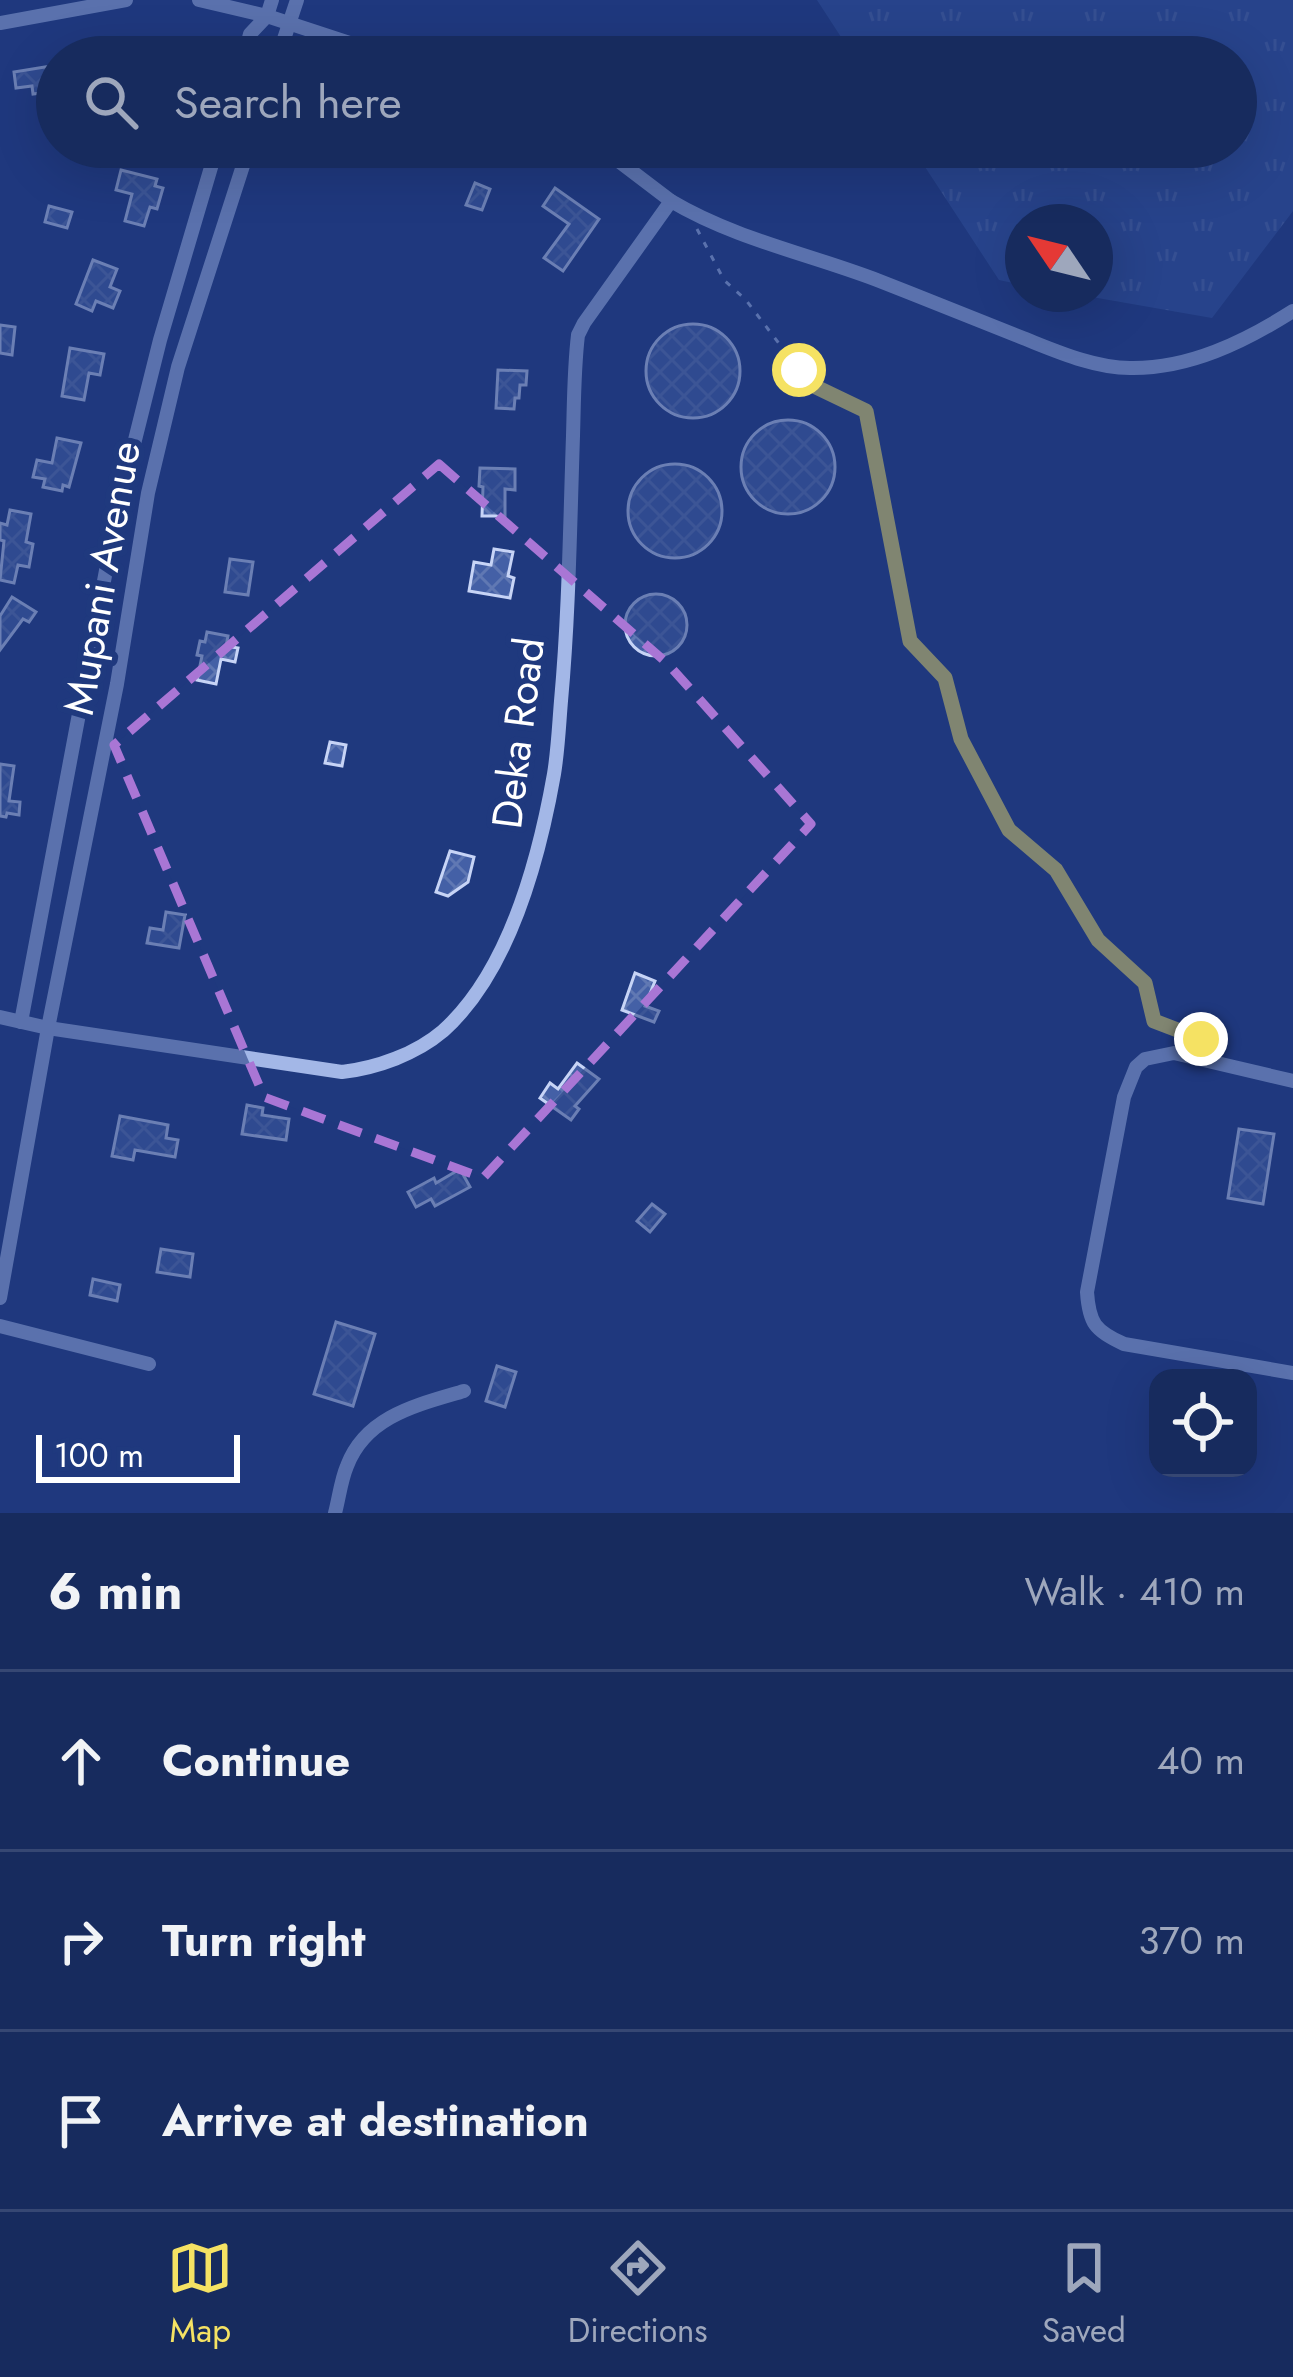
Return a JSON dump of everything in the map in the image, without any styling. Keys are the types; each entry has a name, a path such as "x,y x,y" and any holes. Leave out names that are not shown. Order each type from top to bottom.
{"street":[{"path":"0,23 126,0"},
{"path":"199,0 269,8 289,23 328,36"},
{"path":"285,36 296,0"},
{"path":"249,36 269,8"},
{"path":"21,1022 117,512 160,340 211,168"},
{"name":"Mupani Avenue","path":"0,1298 148,494 178,367 242,168"},
{"path":"628,168 671,201 727,230 873,278 1095,363 1127,369 1213,353 1293,311"},
{"name":"Deka Road","path":"0,1017 342,1072 382,1064 415,1048 440,1034 466,1007 493,967 517,912 555,772 565,665 578,335 671,201"},
{"path":"1293,1081 1174,1053 1145,1059 1130,1076 1087,1292 1088,1313 1095,1326 1124,1344 1293,1373"},
{"path":"0,1326 149,1364"},
{"path":"335,1513 346,1466 364,1435 403,1409 464,1391"}],"path":[{"path":"690,212 724,280 746,300 799,370 816,387 866,411 910,641 945,678 961,739 1009,830 1056,870 1098,940 1145,983 1154,1021 1201,1039 1208,1059"}],"highlighted area":[{"path":"439,464 667,663 811,824 483,1178 264,1097 114,745"}],"green space":[{"path":"817,0 1293,0 1293,211 1212,318 1113,301 1113,204 1005,204 1005,281 999,280 926,168 1257,168 1257,36 840,36"}],"building":[{"path":"36,68 36,94 32,86 16,88 14,72"},
{"path":"121,170 157,179 155,186 163,188 157,209 150,207 144,226 125,221 132,194 116,190"},
{"path":"475,183 490,189 482,210 466,205"},
{"path":"555,188 599,219 563,271 544,258 569,224 543,206"},
{"path":"49,206 72,212 67,228 45,222"},
{"path":"93,260 117,269 110,287 120,291 113,308 96,301 92,311 76,304"},
{"path":"693,324 726,338 740,371 726,404 693,418 660,404 646,371 660,338"},
{"path":"0,325 15,327 12,355 0,353"},
{"path":"70,348 104,354 100,375 89,373 84,400 62,396"},
{"path":"498,370 527,371 514,409 496,408"},
{"path":"788,420 821,434 835,467 821,500 788,514 755,500 741,467 755,434"},
{"path":"57,438 81,443 69,487 63,485 62,491 43,487 45,479 33,477 37,460 52,463"},
{"path":"675,464 708,478 722,511 708,544 675,558 642,544 628,511 642,478"},
{"path":"480,468 515,469 515,490 505,489 505,516 482,516"},
{"path":"10,510 31,514 26,542 33,544 29,567 18,565 14,583 0,580 4,541 0,540 0,523 7,525"},
{"path":"494,549 513,552 510,598 469,591 474,562 491,565"},
{"path":"230,559 253,562 248,595 225,592"},
{"path":"656,594 678,603 687,625 678,647 656,656 634,647 625,625 634,603"},
{"path":"12,597 36,612 29,622 23,619 0,650 0,616"},
{"path":"207,632 228,636 226,646 238,648 235,662 221,659 216,684 197,680 202,656 197,655"},
{"path":"330,742 346,745 342,766 325,763"},
{"path":"0,764 14,766 9,801 20,802 19,815 0,816"},
{"path":"450,851 474,857 468,882 448,896 436,892"},
{"path":"166,912 185,915 179,948 147,943 150,928 163,930"},
{"path":"635,973 655,981 645,1006 659,1011 654,1022 622,1010"},
{"path":"577,1063 599,1079 575,1106 579,1109 571,1120 540,1098 550,1083 558,1089"},
{"path":"247,1105 263,1108 262,1115 289,1119 286,1140 242,1134"},
{"path":"120,1116 168,1125 166,1138 178,1140 175,1157 135,1150 133,1160 112,1156"},
{"path":"1239,1129 1274,1134 1263,1204 1228,1198"},
{"path":"460,1169 470,1187 435,1206 431,1199 416,1207 408,1192"},
{"path":"652,1204 665,1214 650,1232 637,1221"},
{"path":"161,1249 193,1254 190,1277 157,1272"},
{"path":"93,1279 120,1285 117,1301 90,1295"},
{"path":"336,1322 375,1334 353,1406 314,1394"},
{"path":"497,1366 516,1372 505,1407 486,1401"}],"route":[{"path":"799,370 816,387 866,411 910,641 945,678 961,739 1009,830 1056,870 1098,940 1145,983 1154,1021 1201,1039"}]}
